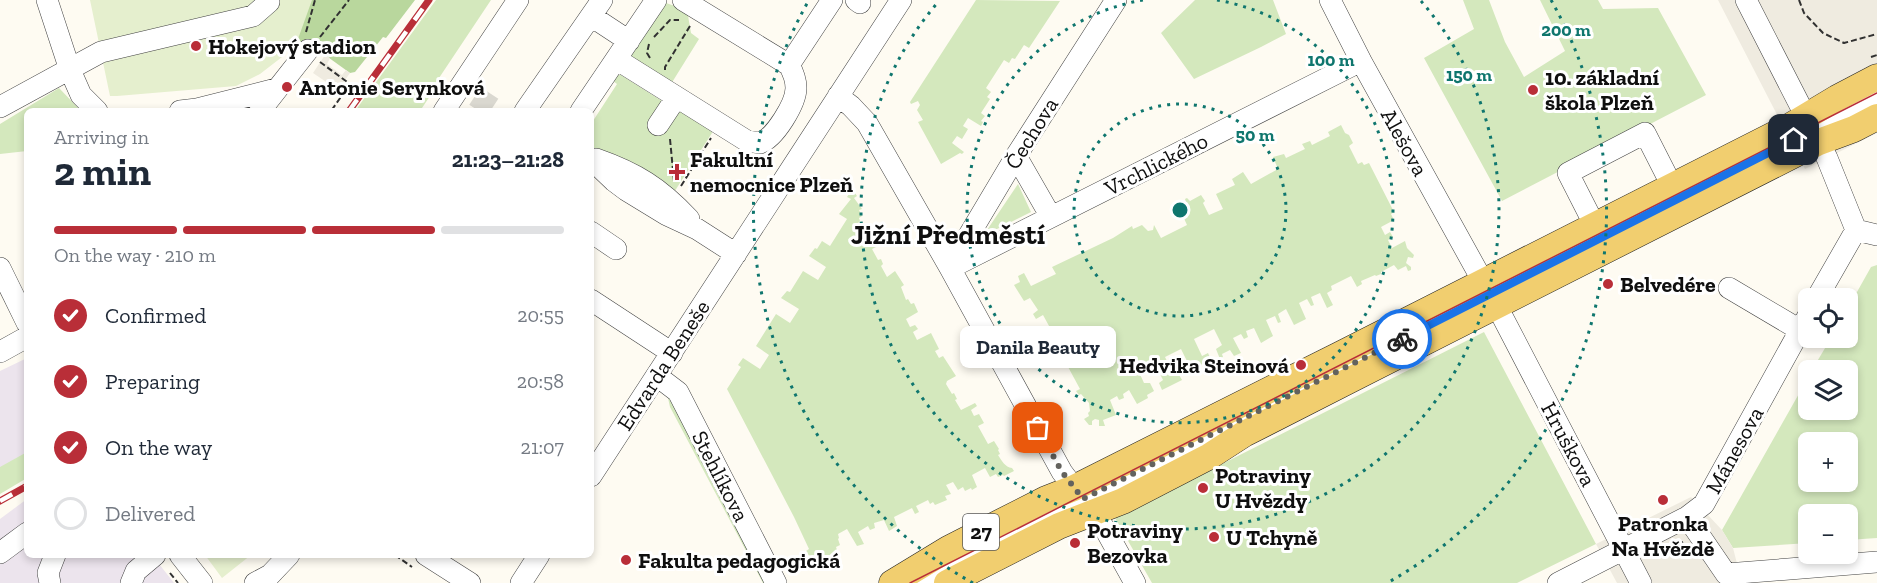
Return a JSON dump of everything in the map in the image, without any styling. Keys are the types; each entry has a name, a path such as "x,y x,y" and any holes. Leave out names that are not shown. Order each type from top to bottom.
{"main road":[{"name":"27","path":"947,583 1059,526 1083,500 1812,130 1837,98 1877,77"},
{"name":"27","path":"892,583 948,549 1046,499 1123,501 1210,456 1244,434 1489,294 1595,226 1672,186 1812,130 1854,129 1877,117"}],"street":[{"path":"47,0 70,70 81,95 94,108"},
{"path":"448,108 468,91 518,0"},
{"path":"583,108 656,0"},
{"path":"789,65 832,0"},
{"name":"Edvarda Beneše","path":"594,471 901,0"},
{"name":"Čechova","path":"950,268 1016,156 1116,0"},
{"name":"Alešova","path":"1330,0 1489,294"},
{"path":"1746,0 1827,158 1856,230"},
{"path":"0,107 101,52 253,16 269,2"},
{"path":"527,108 596,8 629,41"},
{"path":"616,59 747,141 755,144 765,142 772,135 795,97 795,80 789,65 713,18 682,10"},
{"path":"262,108 308,50"},
{"name":"Vrchlického","path":"950,268 1361,61"},
{"path":"201,108 276,89"},
{"path":"838,96 867,123 1062,472 1105,529 1135,583"},
{"path":"658,125 676,98"},
{"path":"1812,130 1877,98"},
{"path":"1595,226 1568,173 1645,133 1672,186"},
{"path":"1016,156 1051,217"},
{"path":"594,159 638,176 660,191 697,229 736,254"},
{"path":"1856,230 1877,235"},
{"path":"1823,288 1856,230"},
{"path":"594,234 616,249"},
{"path":"0,268 24,317"},
{"path":"1729,288 1798,319"},
{"name":"Hruškova","path":"1489,294 1641,583"},
{"path":"594,302 672,353"},
{"name":"Mánesova","path":"1558,583 1687,517 1704,504 1798,333"},
{"path":"0,352 24,339"},
{"name":"Stehlíkova","path":"657,376 678,392 776,583"},
{"path":"917,583 1083,500"},
{"path":"1687,517 1724,578 1877,562"},
{"path":"0,553 24,535"},
{"path":"50,583 48,573 54,558"},
{"path":"131,583 136,571 151,558"},
{"path":"182,558 202,583"},
{"path":"255,583 270,576 286,558"},
{"path":"431,558 470,583"},
{"path":"521,583 537,558"}],"path":[{"path":"315,0 305,37 308,50 320,63 350,84 333,108"},
{"path":"308,50 349,0"},
{"path":"1799,0 1804,13 1823,33 1844,43 1877,34"},
{"path":"652,61 647,53 649,43 682,10"},
{"path":"687,24 695,29 713,18"},
{"path":"657,64 665,67"},
{"path":"678,191 720,124"},
{"path":"1656,554 1688,539"}],"shaded area":[{"path":"1718,0 1877,0 1877,133 1805,169"},
{"path":"325,55 330,58 327,64 342,75 346,70 350,73 338,90 313,73"},
{"path":"24,359 24,472 0,487 0,371"},
{"path":"1691,497 1722,530 1733,548 1742,583 1617,583 1596,544"},
{"path":"24,501 24,558 154,558 174,583 0,583 0,519"}],"green space":[{"name":"Hokejový stadion","path":"90,0 312,0 298,39 282,57 260,74 236,86 110,96"},
{"path":"293,0 415,0 386,38 383,37 355,72 350,73 325,55 269,39"},
{"path":"436,0 491,0 435,84 436,87 422,108 357,108"},
{"path":"976,0 1060,1 1029,48 1024,45 1015,59 1012,58 1009,63 1004,60 986,88 991,92 987,97 990,99 981,113 985,116 981,121 983,122 981,126 968,118 963,126 968,129 962,139 957,136 952,143 964,152 941,164 918,122 923,120 917,110 920,105 918,101 911,104 910,102"},
{"path":"1195,0 1273,0 1286,34 1194,79 1161,33"},
{"path":"1463,0 1489,0 1505,42 1524,77 1565,51 1540,0 1598,0 1603,9 1658,8 1706,95 1502,201 1424,58 1474,29"},
{"path":"666,3 687,10 691,33 699,39 671,84 633,61 630,50 661,4"},
{"path":"613,75 621,75 673,108 711,125 712,133 671,197 594,149 594,119 617,84 609,78"},
{"path":"59,88 78,108 26,108"},
{"path":"24,109 24,151 0,154 0,124"},
{"path":"1341,125 1353,143 1349,146 1358,164 1369,163 1394,212 1391,214 1394,220 1381,227 1385,235 1390,232 1393,237 1388,240 1392,248 1405,241 1407,248 1414,255 1413,258 1408,257 1406,263 1411,270 1408,271 1406,266 1398,270 1394,265 1381,274 1361,281 1362,284 1357,287 1351,276 1331,286 1332,290 1327,293 1333,305 1327,308 1320,293 1311,297 1314,305 1311,306 1307,299 1299,303 1306,319 1294,325 1286,309 1278,314 1281,322 1278,323 1275,316 1266,320 1273,336 1261,343 1254,328 1246,331 1248,337 1244,339 1241,334 1233,338 1241,353 1234,356 1230,350 1222,354 1223,357 1220,359 1216,349 1222,345 1214,329 1194,339 1202,356 1208,353 1211,360 1200,365 1197,362 1185,369 1187,361 1181,349 1165,357 1174,375 1178,373 1182,380 1162,390 1159,383 1163,380 1154,362 1138,370 1144,383 1150,383 1154,391 1147,395 1148,398 1137,404 1129,390 1123,394 1124,398 1119,400 1117,396 1110,400 1116,415 1103,420 1105,426 1099,426 1099,420 1095,419 1092,425 1089,425 1084,419 1089,416 1089,403 1076,391 1080,389 1067,365 1062,367 1045,341 1054,335 1043,315 1036,319 1033,314 1038,310 1030,298 1024,301 1014,285 1020,282 1018,276 1024,273 1031,286 1056,274 1052,267 1113,238 1132,226 1133,229 1142,225 1148,231 1153,230 1154,225 1161,238 1187,225 1181,212 1189,211 1185,199 1190,201 1201,195 1209,215 1223,209 1216,194 1235,185 1232,179 1243,172 1251,184 1278,169 1273,157 1284,154 1286,158 1305,149 1302,144 1310,141 1312,145 1330,136 1328,132"},
{"path":"1018,184 1031,212 983,236"},
{"path":"855,193 857,196 854,198 862,209 859,210 862,216 857,224 863,235 874,230 880,245 872,249 878,260 881,259 883,264 881,266 887,277 895,271 904,285 901,287 906,300 908,299 911,304 914,303 918,312 906,319 910,327 915,325 918,329 913,332 917,340 931,333 939,349 935,351 939,358 943,356 956,376 946,384 952,394 954,393 961,410 975,403 977,406 971,410 974,416 979,414 984,423 978,426 988,444 994,441 999,449 1000,454 998,455 1014,471 1004,476 998,477 996,474 990,477 985,468 972,475 977,487 972,490 971,488 965,491 963,487 958,490 953,482 946,485 951,494 945,496 947,500 935,505 933,502 930,504 928,500 916,506 919,512 915,514 912,508 894,517 897,526 889,531 884,520 874,523 875,528 870,530 868,526 858,532 864,544 857,546 847,529 838,534 840,545 836,547 837,550 816,568 810,565 807,559 810,557 806,551 809,549 794,517 727,389 741,367 738,365 743,358 760,369 769,355 756,346 776,314 790,323 799,309 781,298 787,291 790,292 803,271 818,280 826,267 809,256 822,241 830,246 847,219 839,214 851,199 847,197"},
{"path":"1877,265 1877,538 1858,539 1858,504 1798,504 1798,544 1733,548 1722,530 1798,395 1798,420 1858,420 1858,360 1818,360 1825,348 1858,348 1858,290 1871,267"},
{"path":"1484,332 1596,544 1517,583 1152,583 1115,518"},
{"path":"670,393 766,583 763,583 670,407 668,398"},
{"path":"24,454 24,480 0,494 0,467"},
{"path":"207,558 247,558 222,578"}],"tunnel":[{"path":"475,96 493,108"}],"tram line":[{"path":"910,583 1877,93"}],"railway":[{"path":"351,108 429,0"},
{"path":"0,501 24,488"}],"way so far":[{"path":"1038,428 1062,472 1083,499 1402,339"}],"place":[{"name":"Hokejový stadion","path":"196,46"},
{"name":"Antonie Serynková","path":"287,87"},
{"name":"10. základní škola Plzeň","path":"1533,90"},
{"name":"Fakultní nemocnice Plzeň","path":"677,172"},
{"name":"Belvedére","path":"1608,284"},
{"name":"Hedvika Steinová","path":"1301,365"},
{"name":"Danila Beauty","path":"1038,428"},
{"name":"Potraviny U Hvězdy","path":"1203,488"},
{"name":"Patronka Na Hvězdě","path":"1663,500"},
{"name":"U Tchyně","path":"1214,537"},
{"name":"Potraviny Bezovka","path":"1075,543"},
{"name":"Fakulta pedagogická","path":"626,560"}],"district":[{"name":"Jižní Předměstí","path":"948,234"}],"route":[{"path":"1402,339 1794,140"}]}
